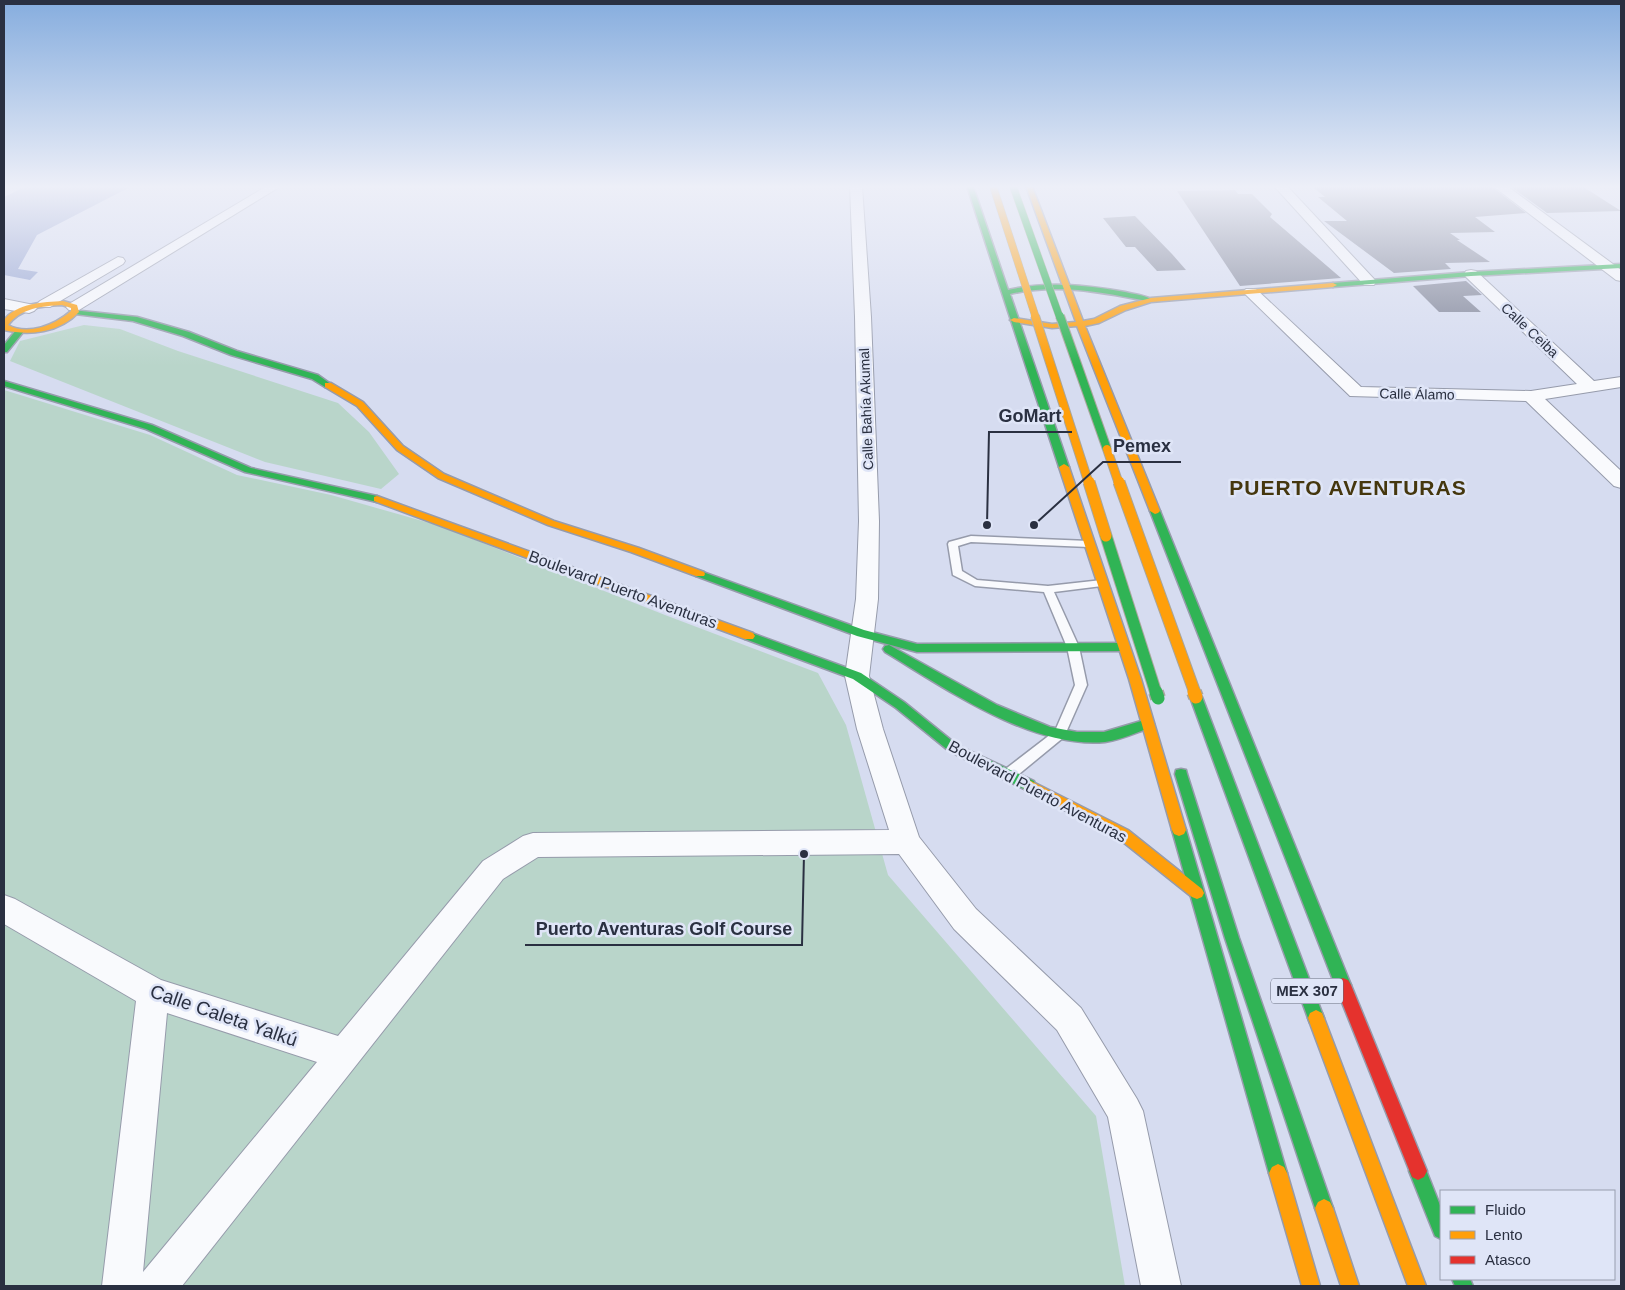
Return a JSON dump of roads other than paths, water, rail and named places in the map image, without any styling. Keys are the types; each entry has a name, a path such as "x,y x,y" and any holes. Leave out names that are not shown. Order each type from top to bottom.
{"main road":[{"path":"990,246 1148,724 1311,1286"},
{"path":"1012,246 1160,703"},
{"name":"MEX 307","path":"1035,246 1196,697 1417,1286"},
{"path":"1051,246 1440,1227"},
{"path":"1014,320 1052,326 1081,324 1096,321 1123,308 1151,300 1471,274 1615,267"},
{"path":"1006,293 1017,288 1038,285 1065,285 1093,287 1151,300"},
{"path":"74,309 65,321 55,325 20,331 6,328 4,325 11,316 29,308 45,304 63,304 74,309 134,319 186,334 234,353 315,377 360,404 400,448 442,476 551,523 635,550 861,633 917,648 1123,647"},
{"path":"4,350 20,331"},
{"name":"Boulevard Puerto Aventuras","path":"4,382 149,427 248,470 383,500 857,676 900,705 953,748 1123,834 1197,893"},
{"path":"861,633 974,698 1023,721 1060,734 1101,737 1148,724"},
{"name":"MEX 307","path":"1178,763 1232,938 1350,1286"}],"street":[{"path":"74,309 176,246"},
{"name":"Calle Bahía Akumal","path":"859,246 869,521 867,599 861,633 857,676 870,729 907,842 965,919 1069,1019 1125,1112 1161,1286"},
{"path":"1336,246 1369,282"},
{"path":"1585,246 1615,267 1621,277"},
{"path":"45,304 133,252"},
{"name":"Calle Ceiba","path":"1471,274 1589,386"},
{"name":"Calle Álamo","path":"1252,292 1356,392 1531,396 1621,382"},
{"path":"4,304 29,308"},
{"path":"1531,396 1621,482"},
{"path":"157,1286 492,870 533,845 907,842"},
{"name":"Calle Caleta Yalkú","path":"4,908 153,993 344,1054"},
{"path":"122,1286 153,993"}],"lane":[{"path":"1089,544 971,539 953,544 957,573 974,583 1048,590 1102,583"},
{"path":"1008,775 1060,734 1080,685 1073,648 1048,590"}],"water":[{"path":"4,246 31,246 18,269 38,272 30,280 4,275"}],"place":[{"name":"GoMart","path":"987,525"},
{"name":"Pemex","path":"1034,525"},
{"name":"Puerto Aventuras Golf Course","path":"804,854"}],"district":[{"name":"PUERTO AVENTURAS","path":"1348,488"}]}
